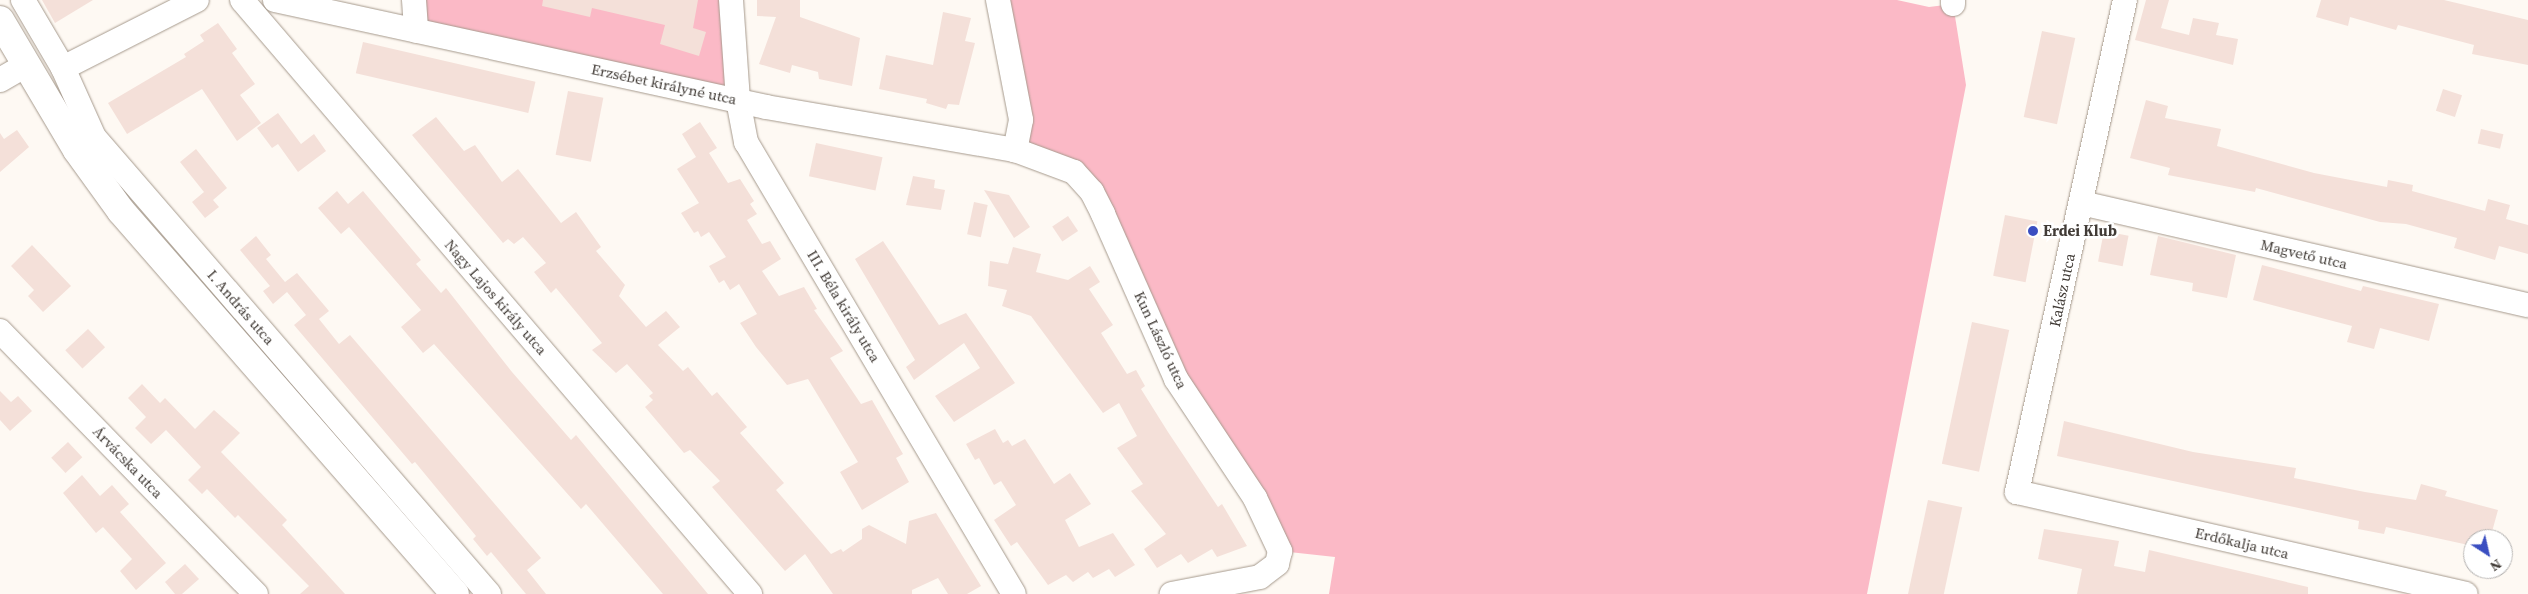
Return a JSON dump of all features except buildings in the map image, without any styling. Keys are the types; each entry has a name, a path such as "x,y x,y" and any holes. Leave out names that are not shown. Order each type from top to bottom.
{"main road":[{"name":"I. András utca","path":"0,20 77,150 159,259 455,594"}],"street":[{"name":"I. András utca","path":"23,0 63,68 94,137 489,594"},
{"path":"63,68 196,0"},
{"name":"Nagy Lajos király utca","path":"242,0 750,594"},
{"name":"Erzsébet királyné utca","path":"275,0 738,100 1015,150 1053,164"},
{"path":"414,0 416,31"},
{"name":"III. Béla király utca","path":"731,0 738,100 746,142 1014,594"},
{"path":"998,0 1021,120 1015,150"},
{"name":"Kalász utca","path":"2018,492 2125,0"},
{"path":"0,80 26,65"},
{"name":"Kun László utca","path":"1053,164 1074,172 1092,192 1176,379 1255,498 1280,551 1277,564 1260,577 1172,594"},
{"name":"Magvető utca","path":"2081,203 2528,305"},
{"name":"Árvácska utca","path":"0,331 256,594"},
{"name":"Erdőkalja utca","path":"2018,492 2466,594"}],"shaded area":[{"path":"414,0 731,0 738,100 416,31"},
{"path":"998,0 1897,0 1929,7 1953,4 1966,85 1867,594 1329,594 1335,557 1280,551 1176,379 1092,192 1015,150"}],"place":[{"name":"Erdei Klub","path":"2033,231"}]}
